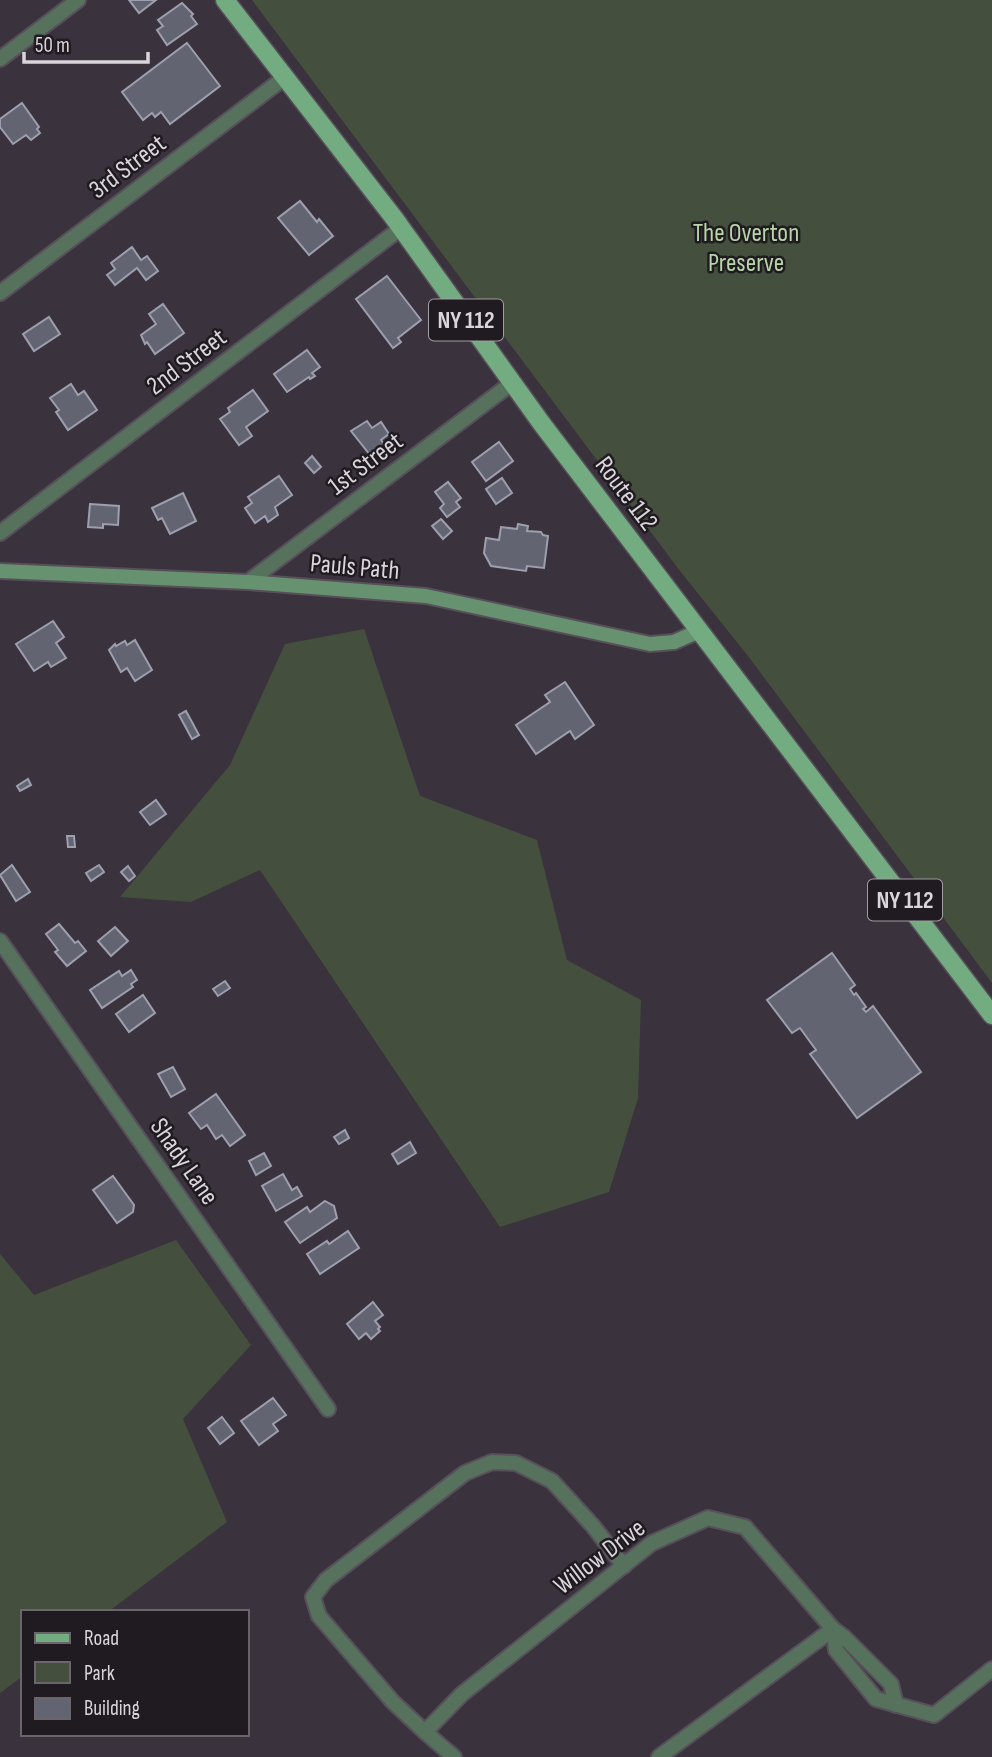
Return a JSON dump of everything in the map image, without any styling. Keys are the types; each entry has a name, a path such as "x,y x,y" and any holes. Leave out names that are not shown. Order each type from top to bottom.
{"main road":[{"name":"Route 112","path":"225,0 401,228 512,383 992,1015"}],"street":[{"path":"0,59 78,0"},
{"name":"3rd Street","path":"0,293 284,78"},
{"name":"2nd Street","path":"0,533 401,228"},
{"name":"1st Street","path":"248,582 512,383"},
{"name":"Pauls Path","path":"0,571 248,582 426,596 650,644 674,642 699,631"},
{"name":"Shady Lane","path":"0,941 328,1409"},
{"path":"454,1757 393,1702 319,1616 313,1597 326,1580 465,1473 492,1462 516,1463 552,1481 593,1526 624,1566"},
{"name":"Willow Drive","path":"425,1732 462,1694 652,1543 708,1518 745,1527 832,1629 844,1637 891,1684 896,1705"},
{"path":"659,1757 832,1629"},
{"name":"Willow Drive","path":"832,1629 836,1650 876,1699 934,1715 992,1669"},
{"path":"863,1683 877,1669"}],"green space":[{"name":"The Overton Preserve","path":"252,0 992,0 992,983 748,656 680,571"},
{"path":"364,629 420,796 537,840 567,960 641,1000 638,1098 609,1192 500,1227 260,870 191,902 120,897 230,765 285,644"},
{"path":"176,1240 251,1345 183,1419 227,1522 111,1610 21,1610 21,1677 0,1693 0,1254 34,1295"}],"building":[{"path":"129,0 156,0 139,13"},
{"path":"182,3 193,14 191,16 197,24 167,45 157,30 163,26 158,20"},
{"path":"187,43 220,86 170,124 161,112 155,117 152,113 143,120 122,92"},
{"path":"22,103 39,127 37,129 40,133 31,140 26,135 13,144 0,127 0,119"},
{"path":"300,201 333,236 309,255 278,218"},
{"path":"132,247 141,260 147,256 158,271 146,280 137,268 115,285 107,275 115,269 111,263"},
{"path":"387,276 421,320 398,338 401,342 393,348 356,299"},
{"path":"163,304 184,333 155,354 147,342 145,344 141,335 156,324 149,314"},
{"path":"49,317 60,334 34,351 23,334"},
{"path":"307,350 320,367 312,373 315,376 310,379 309,377 287,392 274,374"},
{"path":"71,384 78,395 84,391 97,410 68,430 50,398"},
{"path":"253,390 268,411 246,427 252,436 239,445 220,419 230,412 228,408"},
{"path":"367,421 372,428 381,422 389,434 381,440 385,445 370,455 351,431"},
{"path":"499,442 513,461 486,481 472,462"},
{"path":"312,456 321,467 314,473 305,463"},
{"path":"279,476 292,495 275,507 278,515 268,522 265,516 255,523 245,508 252,503 248,497"},
{"path":"502,478 512,493 496,504 486,489"},
{"path":"448,482 461,498 456,502 460,507 447,517 440,508 444,504 435,492"},
{"path":"183,493 196,521 170,534 162,518 158,520 152,508"},
{"path":"90,504 119,506 118,525 88,527"},
{"path":"441,519 452,531 443,539 432,526"},
{"path":"518,524 528,526 527,531 541,532 548,536 544,568 527,566 526,571 491,566 484,553 486,538 499,540 501,527 517,529"},
{"path":"53,621 64,637 56,643 66,658 51,667 48,662 34,671 16,644"},
{"path":"135,640 152,670 135,681 127,668 121,672 109,650 115,644 116,646 125,641 127,645"},
{"path":"565,682 594,725 575,739 570,731 536,754 516,725 550,702 545,695"},
{"path":"186,711 199,735 192,739 179,715"},
{"path":"28,779 31,785 20,791 17,786"},
{"path":"156,800 166,814 150,825 140,812"},
{"path":"67,836 74,836 75,847 68,847"},
{"path":"12,865 30,892 16,901 0,875"},
{"path":"99,865 104,872 91,881 86,873"},
{"path":"128,866 135,876 129,881 121,872"},
{"path":"59,924 75,943 78,941 86,951 67,966 55,952 58,950 46,934"},
{"path":"115,927 128,941 111,956 98,941"},
{"path":"832,953 855,985 850,989 866,1007 863,1009 866,1012 873,1006 921,1072 857,1118 810,1054 816,1050 800,1028 792,1033 767,1000"},
{"path":"131,970 137,980 131,984 133,987 102,1008 90,990 119,971 122,976"},
{"path":"225,981 230,988 218,996 213,989"},
{"path":"143,995 155,1013 129,1032 116,1014"},
{"path":"173,1067 185,1089 171,1097 158,1074"},
{"path":"216,1094 245,1135 230,1146 222,1135 216,1139 207,1125 201,1129 189,1113"},
{"path":"345,1130 349,1138 339,1144 334,1137"},
{"path":"410,1142 416,1153 398,1164 392,1154"},
{"path":"264,1153 271,1166 256,1175 249,1161"},
{"path":"283,1174 292,1190 297,1187 302,1196 276,1211 262,1186"},
{"path":"113,1176 134,1205 133,1212 117,1223 93,1190"},
{"path":"325,1201 334,1206 337,1218 300,1243 285,1222 307,1207 310,1212"},
{"path":"348,1231 359,1248 320,1274 307,1254"},
{"path":"373,1302 383,1315 375,1321 380,1331 371,1339 366,1333 359,1339 347,1324"},
{"path":"273,1398 286,1415 273,1424 278,1431 259,1445 241,1421"},
{"path":"222,1417 234,1433 220,1444 208,1428"}]}
